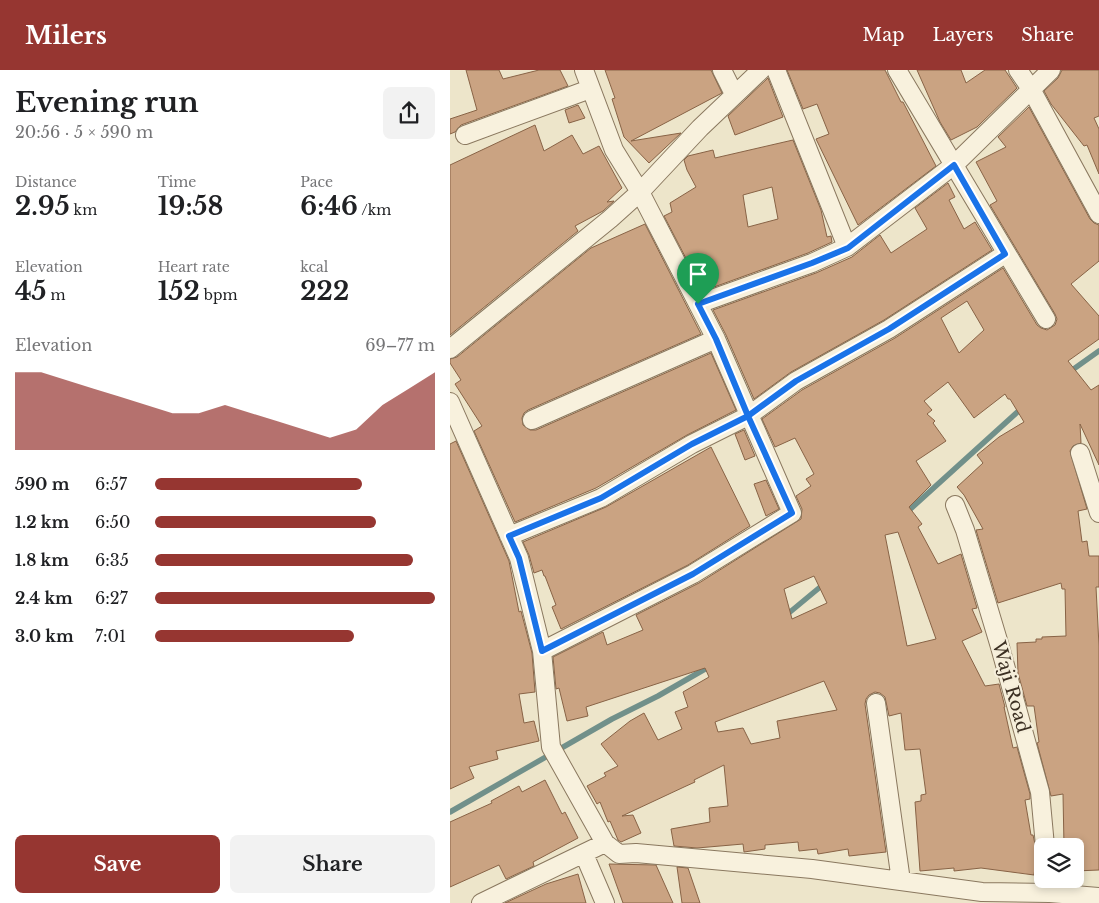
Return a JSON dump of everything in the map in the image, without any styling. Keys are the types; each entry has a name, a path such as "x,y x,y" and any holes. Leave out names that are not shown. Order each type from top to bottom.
{"street":[{"path":"542,651 693,574 792,513 716,339 640,192 614,150 584,70"},
{"path":"722,70 734,94"},
{"path":"450,349 610,219 640,192 734,94 761,70"},
{"path":"776,70 848,248"},
{"path":"897,70 1005,254 1046,319"},
{"path":"1018,70 1031,89 1099,214"},
{"path":"698,304 848,248 954,165 1051,70"},
{"path":"465,135 590,89"},
{"path":"509,536 601,498 692,444 748,416 796,381 889,329 1005,254"},
{"path":"532,420 716,339"},
{"path":"450,402 519,558 542,651 554,755 605,843 619,854 636,853 812,869 901,881 983,898 1039,888"},
{"path":"1080,454 1099,513"},
{"name":"Waji Road","path":"955,504 965,530 1000,647 1040,792 1044,838"},
{"path":"876,703 901,881"},
{"path":"481,903 605,843"},
{"path":"584,854 605,903"},
{"path":"1059,888 1099,897"}],"building":[{"path":"466,70 499,70 503,79 539,70 560,70 568,86 461,125 455,132 450,134 450,119 477,110"},
{"path":"605,70 711,70 722,93 631,141 681,133 649,163 624,137 612,99 615,98"},
{"path":"787,70 885,70 936,166 858,225 816,139 829,134 817,104 803,109"},
{"path":"917,70 961,70 966,83 985,70 1005,70 1017,88 977,127 951,140 940,122"},
{"path":"1062,70 1099,70 1099,116 1094,118 1099,129 1099,174 1087,145 1084,146 1051,104 1044,91 1058,78"},
{"path":"768,78 783,117 735,135 728,116"},
{"path":"578,105 585,118 569,123 565,110"},
{"path":"1029,107 1090,219 1099,225 1099,261 1071,284 1099,316 1099,339 1068,361 1091,390 1099,385 1099,465 1080,424 1081,443 1073,446 1070,451 1087,509 1078,511 1082,542 1087,541 1089,556 1099,556 1099,587 1096,587 1099,646 1099,870 1084,871 1084,838 1064,838 1063,794 1051,796 1037,743 1039,742 1034,706 1027,706 1018,673 1017,643 1036,642 1036,639 1042,639 1042,637 1066,636 1065,589 1062,589 1061,583 998,603 976,530 983,529 964,495 957,487 983,463 977,455 999,437 1024,422 1005,394 974,418 948,382 924,401 932,410 927,414 935,421 933,423 946,441 916,461 931,485 909,507 922,524 918,527 938,564 961,554 977,608 972,609 982,632 962,641 985,686 999,684 1013,748 1017,747 1030,794 1030,799 1025,800 1031,835 1033,835 1034,840 1034,875 981,868 954,871 954,868 920,871 915,802 921,801 921,795 926,794 920,749 905,750 901,713 889,716 885,697 875,692 869,695 865,704 886,852 849,856 848,849 818,854 817,849 799,851 798,842 765,845 765,849 744,852 743,844 697,848 674,846 671,829 710,822 709,808 728,806 724,765 694,780 695,782 622,816 633,815 641,833 621,842 618,840 610,821 608,822 600,802 597,804 587,786 606,776 604,773 618,766 601,744 630,721 644,713 658,740 682,729 675,712 688,707 683,692 709,677 705,668 586,707 588,716 567,721 559,688 556,689 553,657 603,632 607,645 643,630 636,615 699,583 801,519 802,509 796,496 811,486 806,479 814,474 795,438 775,447 762,419 802,390 895,338 1003,268 1037,325 1047,330 1055,325 1057,319 1055,314 990,205 997,201 976,162 1006,147 998,137","holes":["967,301 984,330 959,353 941,318","898,532 936,639 907,646 885,535","814,576 827,603 792,619 784,589","824,681 837,710 777,721 780,738 751,744 743,728 718,732 715,722"]},
{"path":"535,125 544,151 572,135 583,154 599,146 622,188 607,202 614,201 603,211 575,226 578,231 450,335 450,165"},
{"path":"793,140 821,210 827,237 831,236 832,242 808,253 703,291 664,216 672,212 670,203 696,187 684,160 688,156 713,150 715,158","holes":["772,187 778,219 748,227 743,195"]},
{"path":"948,183 955,197 949,200 964,229 975,222 992,250 884,320 791,372 754,399 713,310 816,273 852,257 880,235 891,253 927,229 915,208"},
{"path":"645,224 701,334 528,410 522,418 523,425 530,430 536,430 711,353 736,410 687,435 596,488 515,522 474,431 482,426 455,384 461,380 450,363 450,359 457,357 591,248"},
{"path":"744,430 755,456 745,460 735,434"},
{"path":"456,441 509,561 519,612 521,611 532,653 535,692 519,694 524,723 534,721 539,741 496,751 498,759 469,767 474,778 450,789 450,444"},
{"path":"711,447 750,526 688,565 561,629 552,607 556,605 545,576 542,570 534,573 523,542 606,507"},
{"path":"766,480 779,509 766,516 754,484"},
{"path":"545,780 562,814 565,812 578,838 533,862 534,866 506,879 499,865 450,887 450,822 492,803 491,801 519,786 522,792"},
{"path":"609,864 656,865 673,903 623,903"},
{"path":"677,867 688,868 700,903 682,903"},
{"path":"578,874 586,903 505,903 546,884"}],"waterway":[{"path":"1068,373 1099,351"},
{"path":"906,513 1023,407"},
{"path":"784,617 825,583"},
{"path":"450,812 612,719 658,696 712,665"}],"route":[{"path":"698,304 716,339 748,416 692,444 601,498 509,536 519,558 542,651 693,574 792,513 748,416 796,381 889,329 1005,254 954,165 848,248 698,304"}]}
